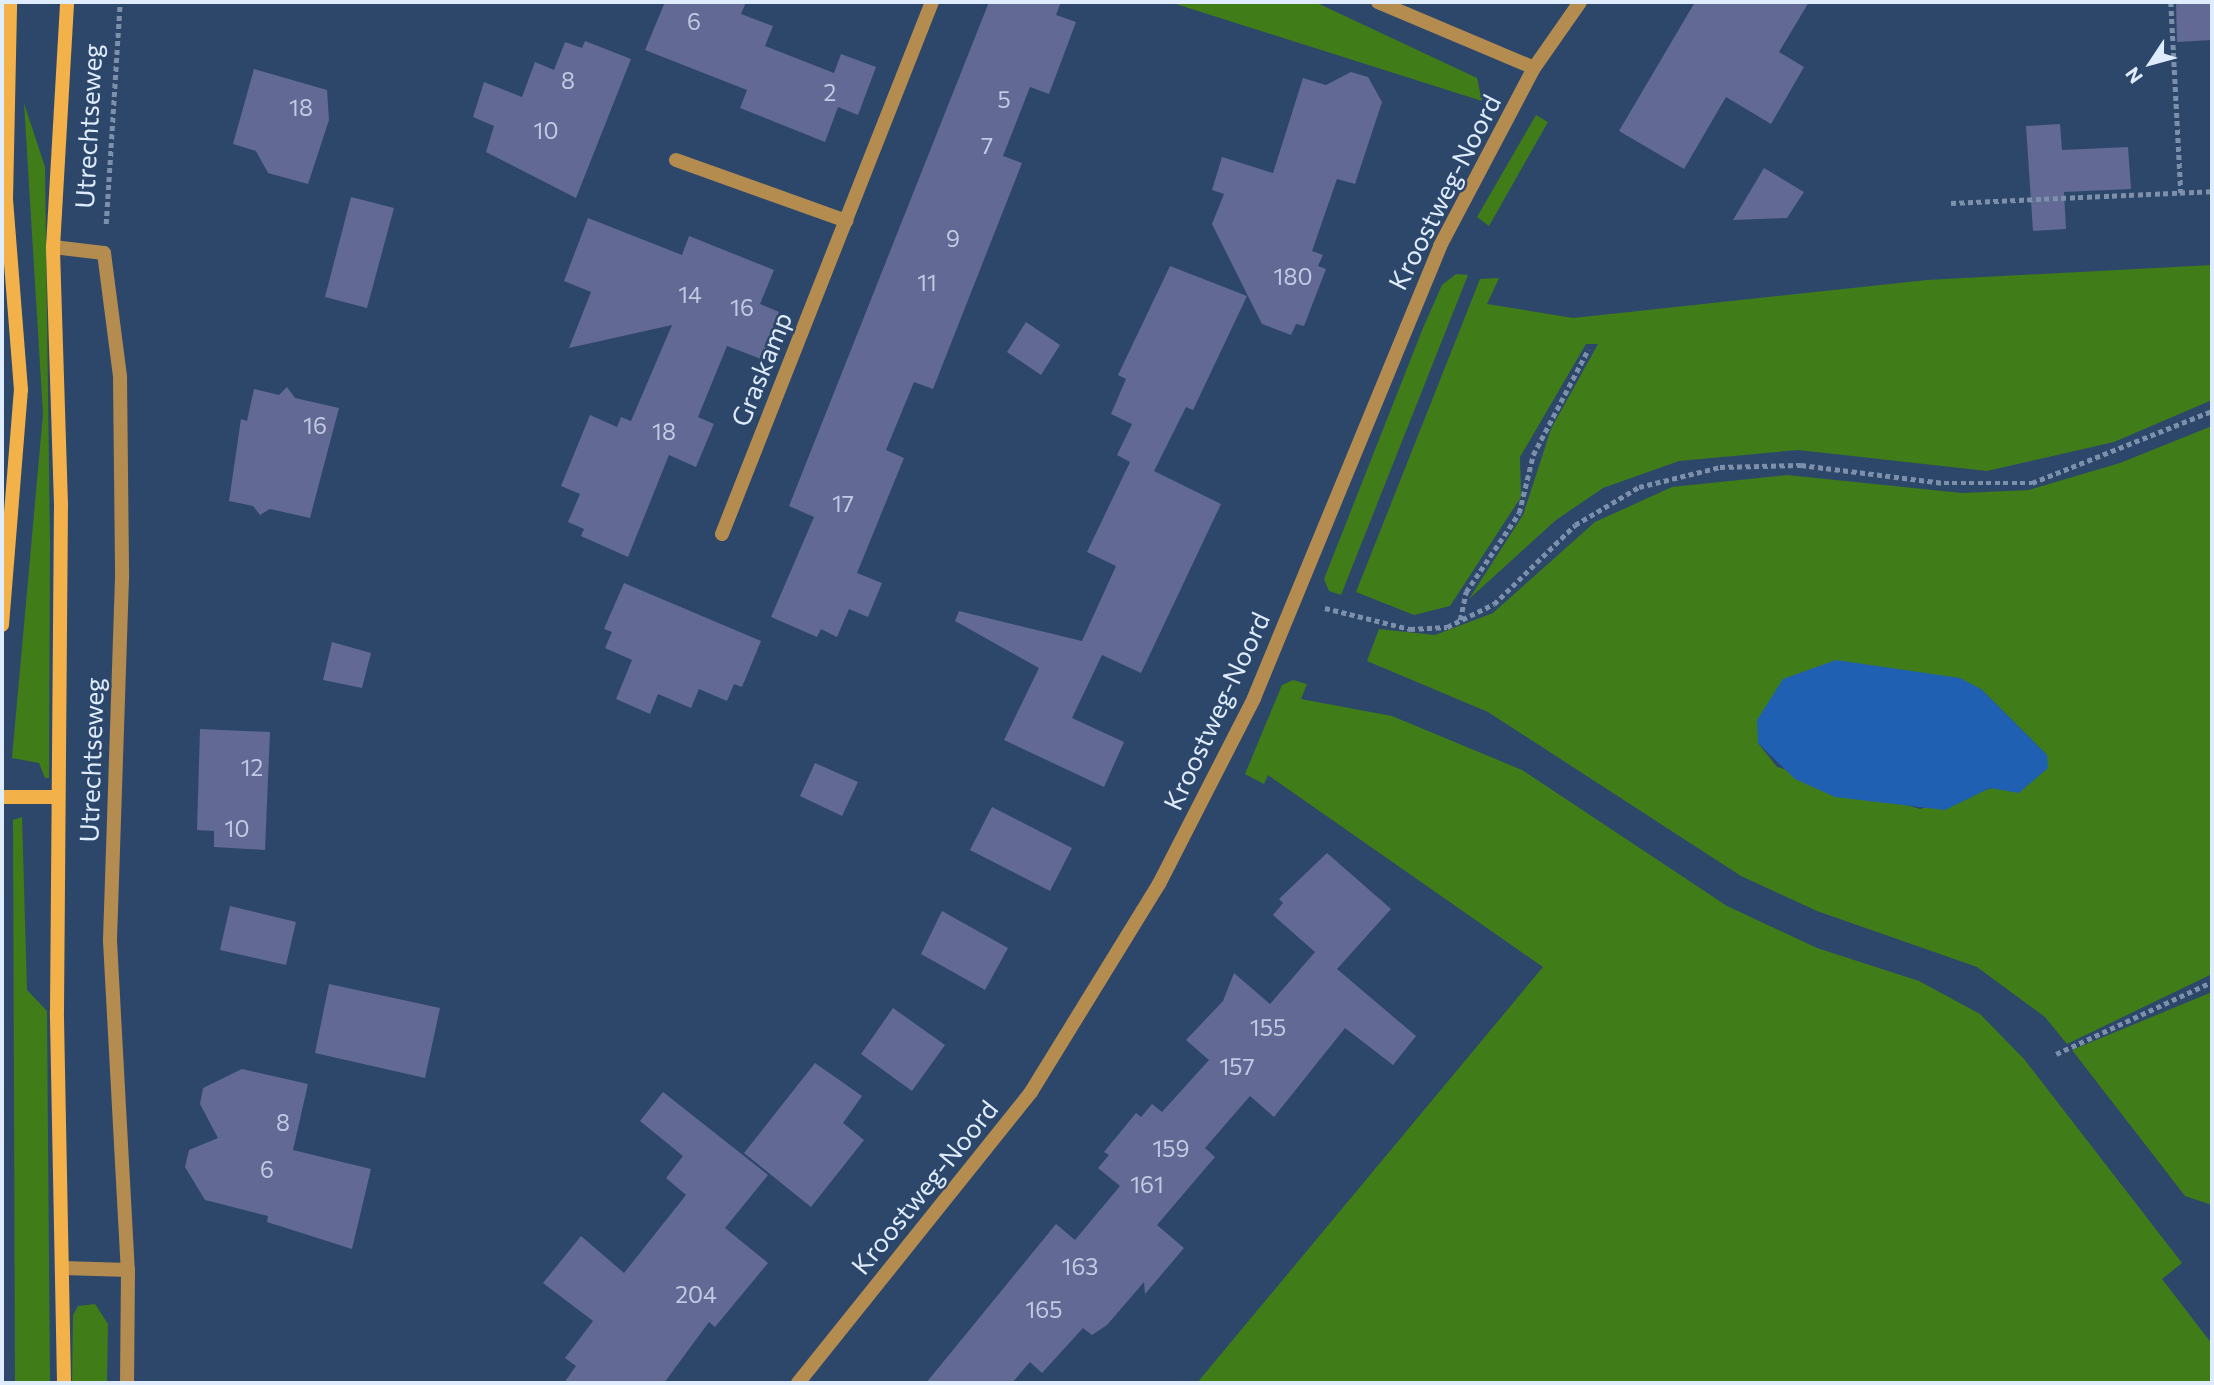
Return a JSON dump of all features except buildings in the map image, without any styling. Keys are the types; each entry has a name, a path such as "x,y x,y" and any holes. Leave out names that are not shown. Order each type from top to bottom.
{"main road":[{"path":"2,625 21,390 6,199 10,2"},
{"name":"Utrechtseweg","path":"64,1383 57,797 61,505 53,247 67,2"},
{"name":"Utrechtseweg","path":"2,797 57,797"}],"street":[{"name":"Graskamp","path":"722,534 932,2"},
{"path":"1378,2 1534,68"},
{"name":"Kroostweg-Noord","path":"798,1383 1031,1092 1159,884 1296,601 1318,530 1440,246 1534,68 1580,2"},
{"path":"676,160 846,221"},
{"path":"53,247 104,253"},
{"name":"Utrechtseweg","path":"104,253 116,310 122,431 110,942 128,1270 127,1383"},
{"path":"63,1268 128,1270"}],"path":[{"name":"Utrechtseweg","path":"104,253 120,2"},
{"path":"2171,2 2180,193"},
{"path":"1951,203 2212,191"},
{"path":"1460,620 1466,592 1519,513 1533,455 1588,350"},
{"path":"1296,601 1410,629 1460,620 1494,604 1575,525 1639,487 1720,467 1801,465 1944,483 2032,483 2212,411"},
{"path":"2056,1054 2212,982"}],"green space":[{"path":"1315,2 1477,78 1482,101 1176,4"},
{"path":"24,103 45,167 50,542 49,778 45,778 39,763 12,758 43,414"},
{"path":"1536,115 1548,122 1489,226 1477,217"},
{"path":"2212,265 2212,400 2114,442 1987,471 1798,450 1679,461 1603,488 1556,520 1469,599 1523,515 1551,429 1598,344 1586,344 1520,457 1521,497 1450,606 1414,615 1356,592 1480,279 1499,278 1487,304 1573,318 1927,280"},
{"path":"1456,274 1468,275 1341,595 1329,591 1324,579 1423,328 1442,285"},
{"path":"2212,426 2212,974 2067,1044 2045,1017 1977,967 1817,911 1741,876 1488,712 1367,661 1379,629 1435,635 1493,613 1595,522 1672,487 1787,475 1962,493 2029,490 2120,463","holes":["1981,689 2047,755 1996,787 1920,809 1777,767 1758,743"]},
{"path":"1293,680 1307,684 1301,699 1392,716 1522,770 1727,906 1817,948 1919,981 1980,1014 2024,1059 2182,1263 2162,1279 2212,1344 2212,1383 1197,1383 1543,967 1268,775 1264,784 1245,774 1282,685"},
{"path":"22,817 27,990 47,1011 50,1383 15,1383 13,820"},
{"path":"2212,992 2212,1205 2185,1196 2072,1050"},
{"path":"95,1304 108,1324 107,1383 72,1383 73,1315 78,1306"}],"water":[{"path":"1836,660 1960,678 1981,689 2047,755 2048,768 2019,793 1990,788 1945,810 1835,797 1795,779 1758,743 1757,720 1783,679"}]}
